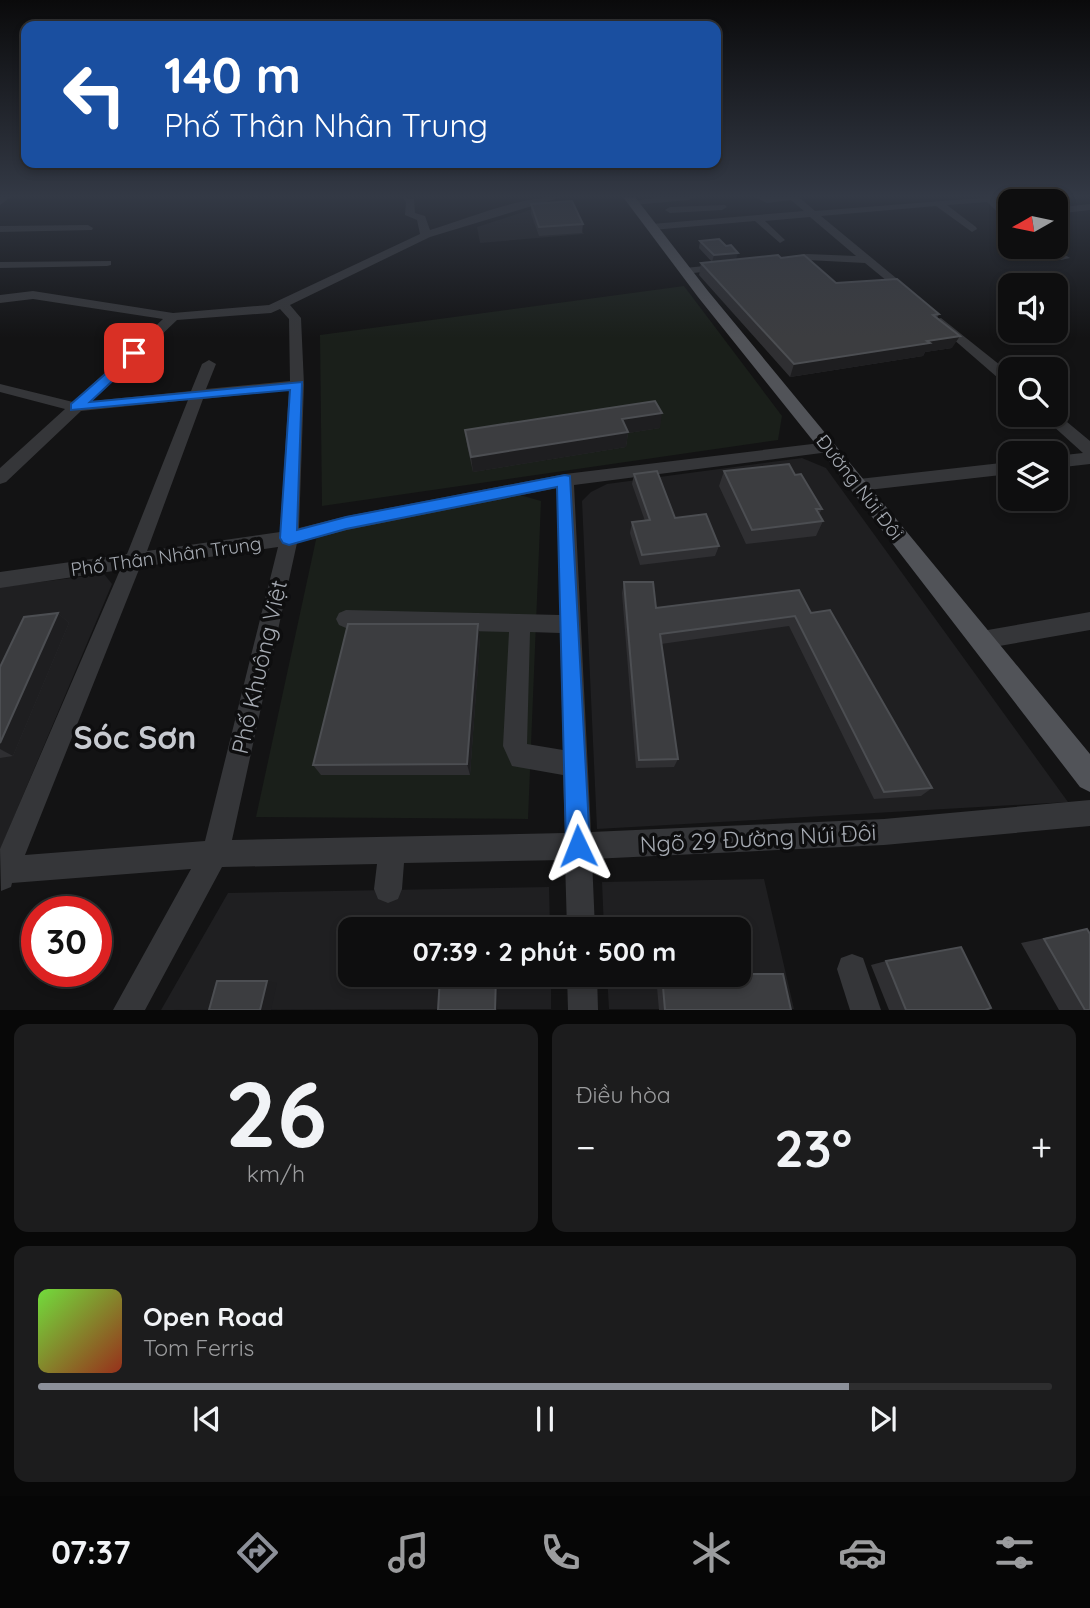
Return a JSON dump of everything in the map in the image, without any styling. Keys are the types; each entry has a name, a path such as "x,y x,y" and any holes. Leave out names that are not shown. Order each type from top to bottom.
{"main road":[{"name":"Đường Núi Đôi","path":"665,244 1090,777"}],"street":[{"path":"0,299 33,295 173,317 259,311 283,305 406,244"},
{"path":"849,244 998,372"},
{"path":"766,262 807,257 868,260"},
{"path":"0,265 107,263"},
{"path":"685,271 739,265"},
{"name":"Phố Khuông Việt","path":"128,1010 215,854 289,538 297,385 295,318 283,305"},
{"path":"0,478 173,317"},
{"path":"3,875 133,562 209,364"},
{"path":"0,387 76,407 297,385"},
{"path":"1063,427 1090,450"},
{"name":"Phố Thân Nhân Trung","path":"0,580 289,538 346,523 565,480 829,447"},
{"path":"1068,461 1090,458"},
{"path":"859,485 998,469"},
{"path":"565,480 581,917"},
{"path":"346,619 569,624"},
{"path":"982,640 1090,621"},
{"path":"520,623 515,746 521,757 575,764"},
{"name":"Ngõ 29 Đường Núi Đôi","path":"3,875 215,854 578,846 884,832 1090,813"},
{"path":"388,889 392,850"},
{"path":"852,969 866,1010"},
{"path":"582,987 583,1010"}],"shaded area":[{"path":"684,286 782,416 778,440 322,506 320,335"},
{"path":"802,458 826,468 1068,802 597,829 582,501 591,492 607,484"},
{"path":"520,495 541,501 528,819 256,817 317,535"},
{"path":"104,574 112,584 0,850 0,587"},
{"path":"764,879 794,1009 609,1009 608,987 751,987 751,917 603,917 602,882"},
{"path":"549,887 550,917 338,917 338,987 551,987 551,1009 161,1010 228,893"}],"building":[{"path":"703,244 731,245 738,253 714,255"},
{"path":"778,255 781,258 804,255 836,283 897,279 939,314 933,315 960,336 794,364 701,263"},
{"path":"655,401 662,413 622,419 628,432 471,457 465,430"},
{"path":"789,464 795,475 801,474 822,509 816,509 823,521 752,530 724,471"},
{"path":"657,471 675,518 706,514 719,546 642,555 632,522 650,520 634,474"},
{"path":"624,582 653,582 656,608 799,590 811,613 830,610 932,788 884,792 795,616 660,634 678,759 639,760"},
{"path":"58,613 0,743 0,667 24,617"},
{"path":"348,624 478,624 467,764 313,765"},
{"path":"1087,929 1090,934 1090,1010 1085,1010 1044,939"},
{"path":"961,947 991,1008 906,1010 886,961"},
{"path":"751,974 783,974 791,1010 665,1010 663,987 751,987"},
{"path":"217,981 267,981 260,1010 209,1010"},
{"path":"439,987 496,987 495,1010 438,1010"}],"district":[{"name":"Sóc Sơn","path":"135,737"}],"route":[{"path":"134,353 76,407 297,385 289,538 346,523 565,480 578,846"}]}
